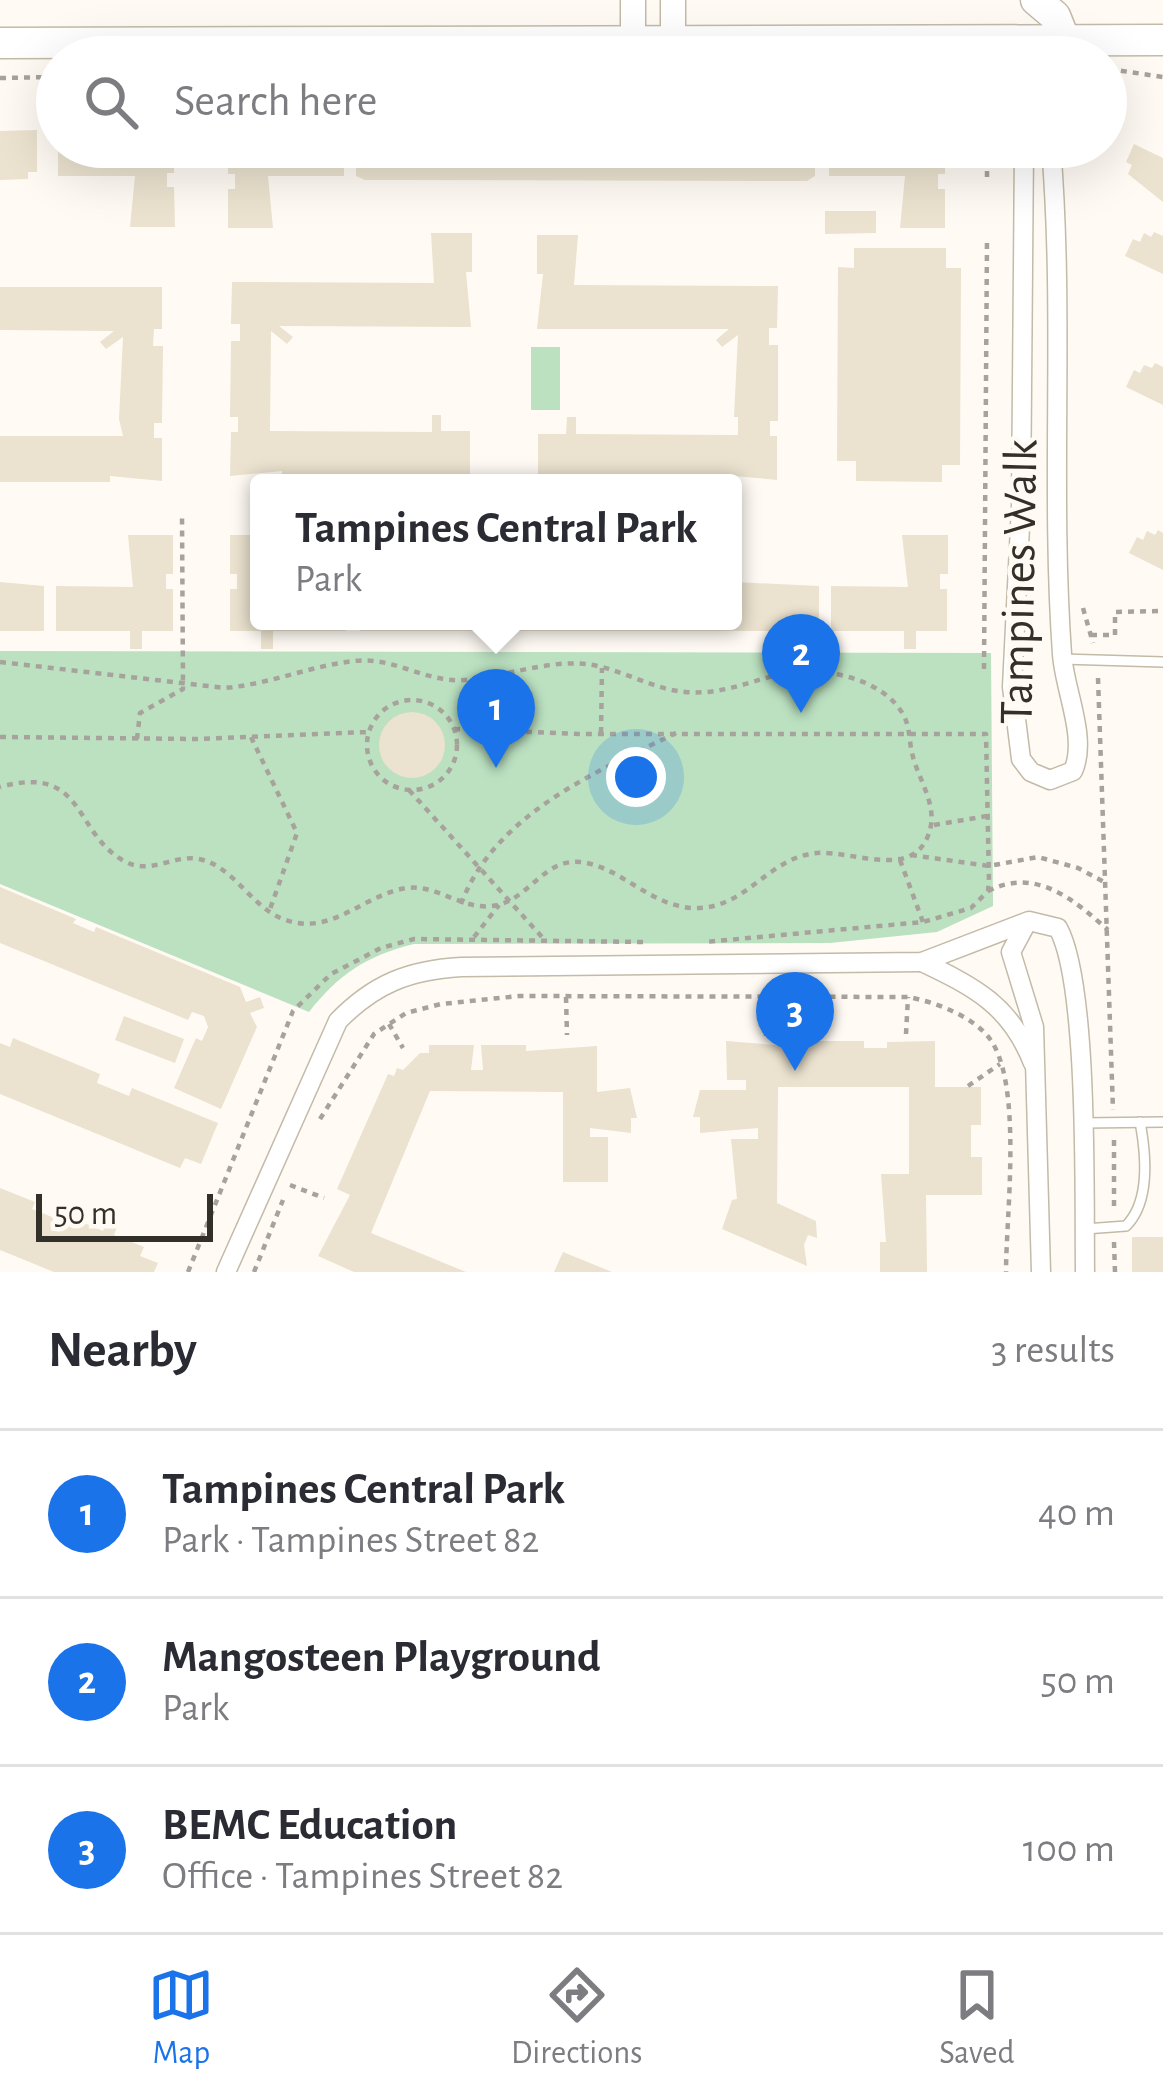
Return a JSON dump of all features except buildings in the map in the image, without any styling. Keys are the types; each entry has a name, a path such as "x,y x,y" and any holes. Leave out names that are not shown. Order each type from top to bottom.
{"main road":[{"path":"1036,0 1055,16 1059,36"},
{"path":"1127,43 1163,40"},
{"path":"0,43 36,43"}],"street":[{"path":"633,0 633,36"},
{"path":"673,0 673,36"},
{"name":"Tampines Walk","path":"1024,168 1021,506 1012,687 1021,759 1030,772 1050,780 1069,775 1077,761 1062,659 1051,168"},
{"path":"1029,921 1011,952 1031,1011 1039,1078 1041,1272"},
{"path":"226,1272 331,1034 358,1000 382,984 405,974 460,968 922,962 1029,921 1058,928 1065,940 1083,1124 1085,1272"},
{"path":"922,962 990,996 1026,1046 1039,1078"}],"lane":[{"path":"1062,659 1163,662"},
{"path":"1084,1229 1114,1227 1134,1218 1142,1197 1145,1150 1140,1122"},
{"path":"1083,1124 1163,1122"}],"path":[{"path":"1127,71 1163,77"},
{"path":"0,77 36,77"},
{"path":"987,168 987,177"},
{"path":"984,669 987,238"},
{"path":"137,739 140,713 176,698 183,683 182,514"},
{"path":"1115,1272 1108,930 1097,662 1091,635 1115,635 1115,611 1163,611"},
{"path":"0,662 183,683 259,685 355,661 376,661 444,681 571,664 602,668 673,691 705,694 779,674 829,674 887,696 909,732 931,825 911,855 900,860 814,853 785,864 737,900 706,908 665,904 602,868 572,862 545,872 499,905 461,904 412,888 326,922 305,924 269,912 205,860 143,867 122,860 63,790 40,783 0,787"},
{"path":"601,733 602,668"},
{"path":"411,700 439,709 454,729 456,754 448,772 428,787 409,790 390,784 374,770 369,733 384,711 411,700"},
{"path":"454,729 986,734 988,891"},
{"path":"461,904 479,866 554,797 681,730"},
{"path":"0,737 369,733"},
{"path":"251,737 297,833 269,912"},
{"path":"409,790 544,939"},
{"path":"931,825 987,816"},
{"path":"911,855 988,866 1038,856 1078,868 1106,884"},
{"path":"900,860 923,922"},
{"path":"698,942 923,922 959,914 988,891 1012,883 1048,886 1108,930"},
{"path":"474,938 499,905"},
{"path":"188,1272 293,1011 332,974 381,948 414,939 659,943"},
{"path":"766,996 766,1036"},
{"path":"313,1130 354,1061 389,1024 406,1013 441,1004 566,997 766,996 934,1002 988,1036 1000,1064 1006,1091 1006,1272"},
{"path":"566,997 567,1035"},
{"path":"906,1034 908,998"},
{"path":"389,1024 404,1048"},
{"path":"968,1086 1000,1064"},
{"path":"254,1272 297,1167"},
{"path":"290,1185 324,1198"}],"green space":[{"path":"531,347 560,347 560,410 531,410"},
{"path":"0,651 991,653 993,906 937,932 830,943 414,944 355,968 309,1012 0,884"}],"place":[{"name":"Mangosteen Playground","path":"801,713"},
{"name":"Tampines Central Park","path":"496,768"},
{"name":"BEMC Education","path":"795,1071"}]}
